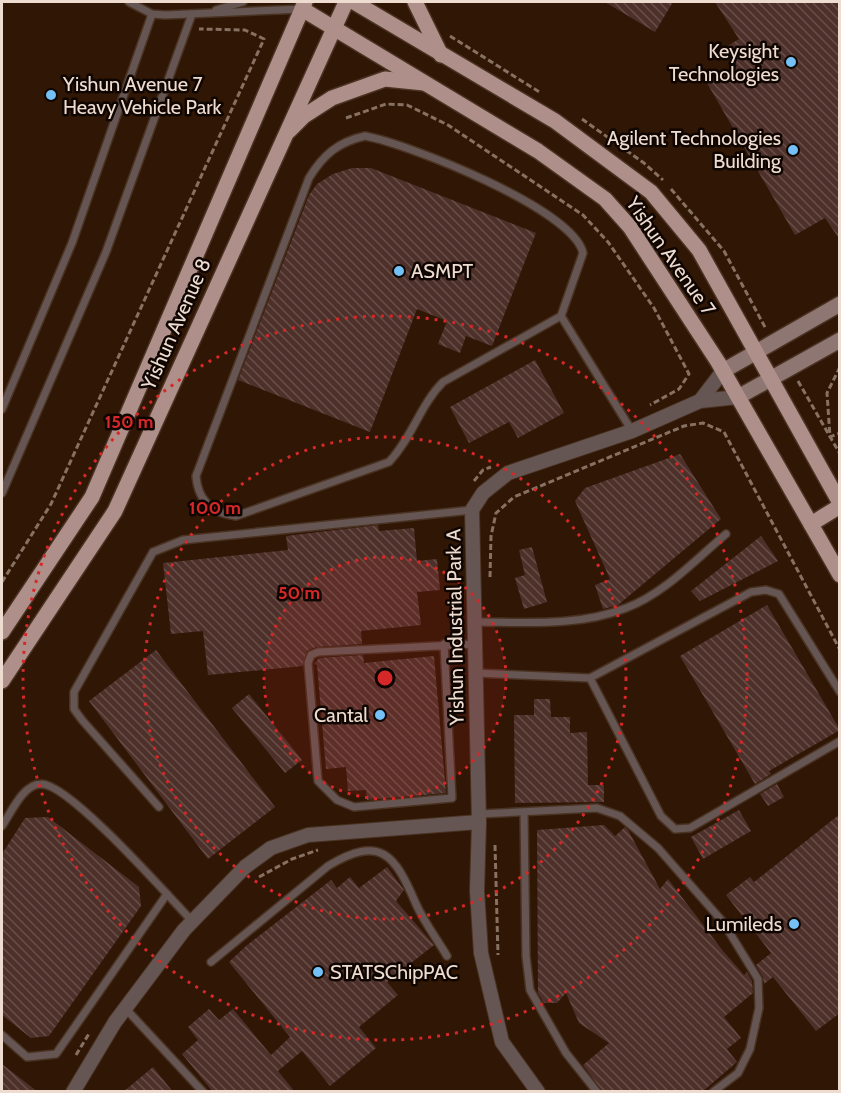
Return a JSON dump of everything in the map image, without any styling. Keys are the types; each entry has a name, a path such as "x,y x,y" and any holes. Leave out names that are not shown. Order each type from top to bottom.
{"main road":[{"name":"Yishun Avenue 8","path":"2,681 116,511 283,137 346,2"},
{"name":"Yishun Avenue 7","path":"354,2 555,121 651,192 699,250 840,505"},
{"path":"415,2 441,55"},
{"name":"Yishun Avenue 8","path":"2,632 92,497 303,5"},
{"name":"Yishun Avenue 7","path":"303,5 333,27 538,151 605,199 636,236 723,371 840,575"},
{"path":"283,137 304,116 332,98 386,79 430,84"},
{"path":"723,371 840,304"},
{"path":"738,397 840,340"},
{"path":"811,524 840,505"}],"street":[{"name":"Yishun Industrial Park A","path":"700,401 723,371"},
{"name":"Yishun Industrial Park A","path":"538,1092 502,1042 481,953 477,891 479,818 472,510 483,493 508,473 632,431 700,401 738,397"},
{"path":"72,1092 125,1008 192,921 245,867 271,848 308,835 479,818"}],"lane":[{"path":"129,2 152,14 192,14 303,5"},
{"path":"205,13 243,2"},
{"path":"2,409 72,243 152,14"},
{"path":"2,493 106,252 192,14"},
{"path":"365,136 384,139 474,173 555,221 575,236 583,253 561,316 443,382 430,395 402,448 389,462 236,516 223,514 202,500 197,488 196,476 309,178 319,162 346,140 365,136"},
{"path":"561,316 632,431"},
{"path":"159,807 74,708 74,692 153,552 183,540 472,510"},
{"path":"474,621 565,622 626,608 666,585 726,534"},
{"path":"476,674 590,678 751,592 765,590 779,594 840,692"},
{"path":"444,644 452,798 354,807 325,791 318,781 308,663 311,655 444,644 475,644"},
{"path":"590,678 661,816 675,829 690,828 840,741"},
{"path":"2,826 28,789 39,783 52,785 107,831 192,921"},
{"path":"479,818 524,812 597,808 620,816 658,848 723,922 758,979 759,1008 750,1049 738,1073 713,1092"},
{"path":"524,812 526,956 530,990 566,1053 597,1092"},
{"path":"211,962 328,866 346,855 362,851 376,851 395,861 410,886 422,916 447,956"},
{"path":"2,1035 27,1057 56,1054 167,894"},
{"path":"125,1008 203,1092"}],"path":[{"path":"2,582 51,504 264,39 244,30 185,29"},
{"path":"830,438 827,393 840,367"},
{"path":"797,381 840,454"},
{"path":"724,432 840,650"},
{"path":"830,438 840,433"},
{"path":"73,1060 92,1031"}],"building":[{"path":"605,2 673,2 655,32"},
{"name":"Agilent Technologies Building","path":"715,2 840,2 840,240 825,218 795,235 707,83 737,66 726,47 739,39"},
{"name":"ASMPT","path":"352,168 371,168 536,233 492,346 466,336 460,353 438,344 447,321 417,309 370,432 238,380 309,195 317,184 333,174"},
{"path":"535,360 564,413 518,438 509,422 469,443 450,407"},
{"path":"680,454 721,519 618,605 603,609 595,585 610,579 575,501 585,488"},
{"path":"378,525 379,531 414,528 417,561 437,559 440,590 417,592 421,625 361,631 362,644 316,647 307,651 303,666 208,675 203,631 171,634 163,563 288,550 286,536"},
{"path":"761,536 778,561 700,601 691,591"},
{"path":"532,547 547,602 524,609 515,578 525,575 519,550"},
{"path":"767,605 840,730 769,771 771,774 755,784 680,656"},
{"path":"156,650 275,807 208,859 89,701"},
{"name":"Cantal","path":"363,655 364,663 434,656 446,793 367,800 366,790 348,791 346,767 326,769 317,665 314,664 319,658"},
{"path":"249,694 302,760 285,773 232,708"},
{"path":"534,699 550,699 551,717 570,717 570,733 587,732 588,785 604,785 604,802 515,803 514,715 534,715"},
{"path":"777,784 784,797 768,806 760,794"},
{"path":"739,810 751,831 703,859 691,837"},
{"name":"Lumileds","path":"840,814 840,1013 816,1031 773,977 764,984 756,965 771,953 726,895 750,877 754,882"},
{"path":"48,817 139,887 141,906 49,1036 31,1038 2,1015 2,854 25,818"},
{"path":"604,825 615,836 625,827 628,830 660,889 668,879 723,951 744,975 747,972 752,981 753,993 724,1017 741,1038 727,1049 737,1062 702,1092 603,1092 583,1065 609,1043 579,1023 566,993 557,1003 544,1003 538,993 537,830"},
{"name":"STATSChipPAC","path":"387,867 404,890 396,901 434,945 387,982 398,995 359,1027 376,1048 330,1086 302,1051 278,1071 295,1092 213,1092 182,1054 198,1040 188,1027 209,1009 219,1020 233,1009 271,1055 290,1037 229,962 246,946 331,880 337,888 350,877 359,888"},
{"path":"2,1064 38,1092 2,1092"},
{"path":"153,1067 173,1092 123,1092"}],"place":[{"name":"Keysight Technologies","path":"791,62"},
{"name":"Yishun Avenue 7 Heavy Vehicle Park","path":"51,95"},
{"name":"Agilent Technologies Building","path":"793,150"},
{"name":"ASMPT","path":"399,271"},
{"name":"Cantal","path":"380,715"},
{"name":"Lumileds","path":"794,924"},
{"name":"STATSChipPAC","path":"318,972"}]}
